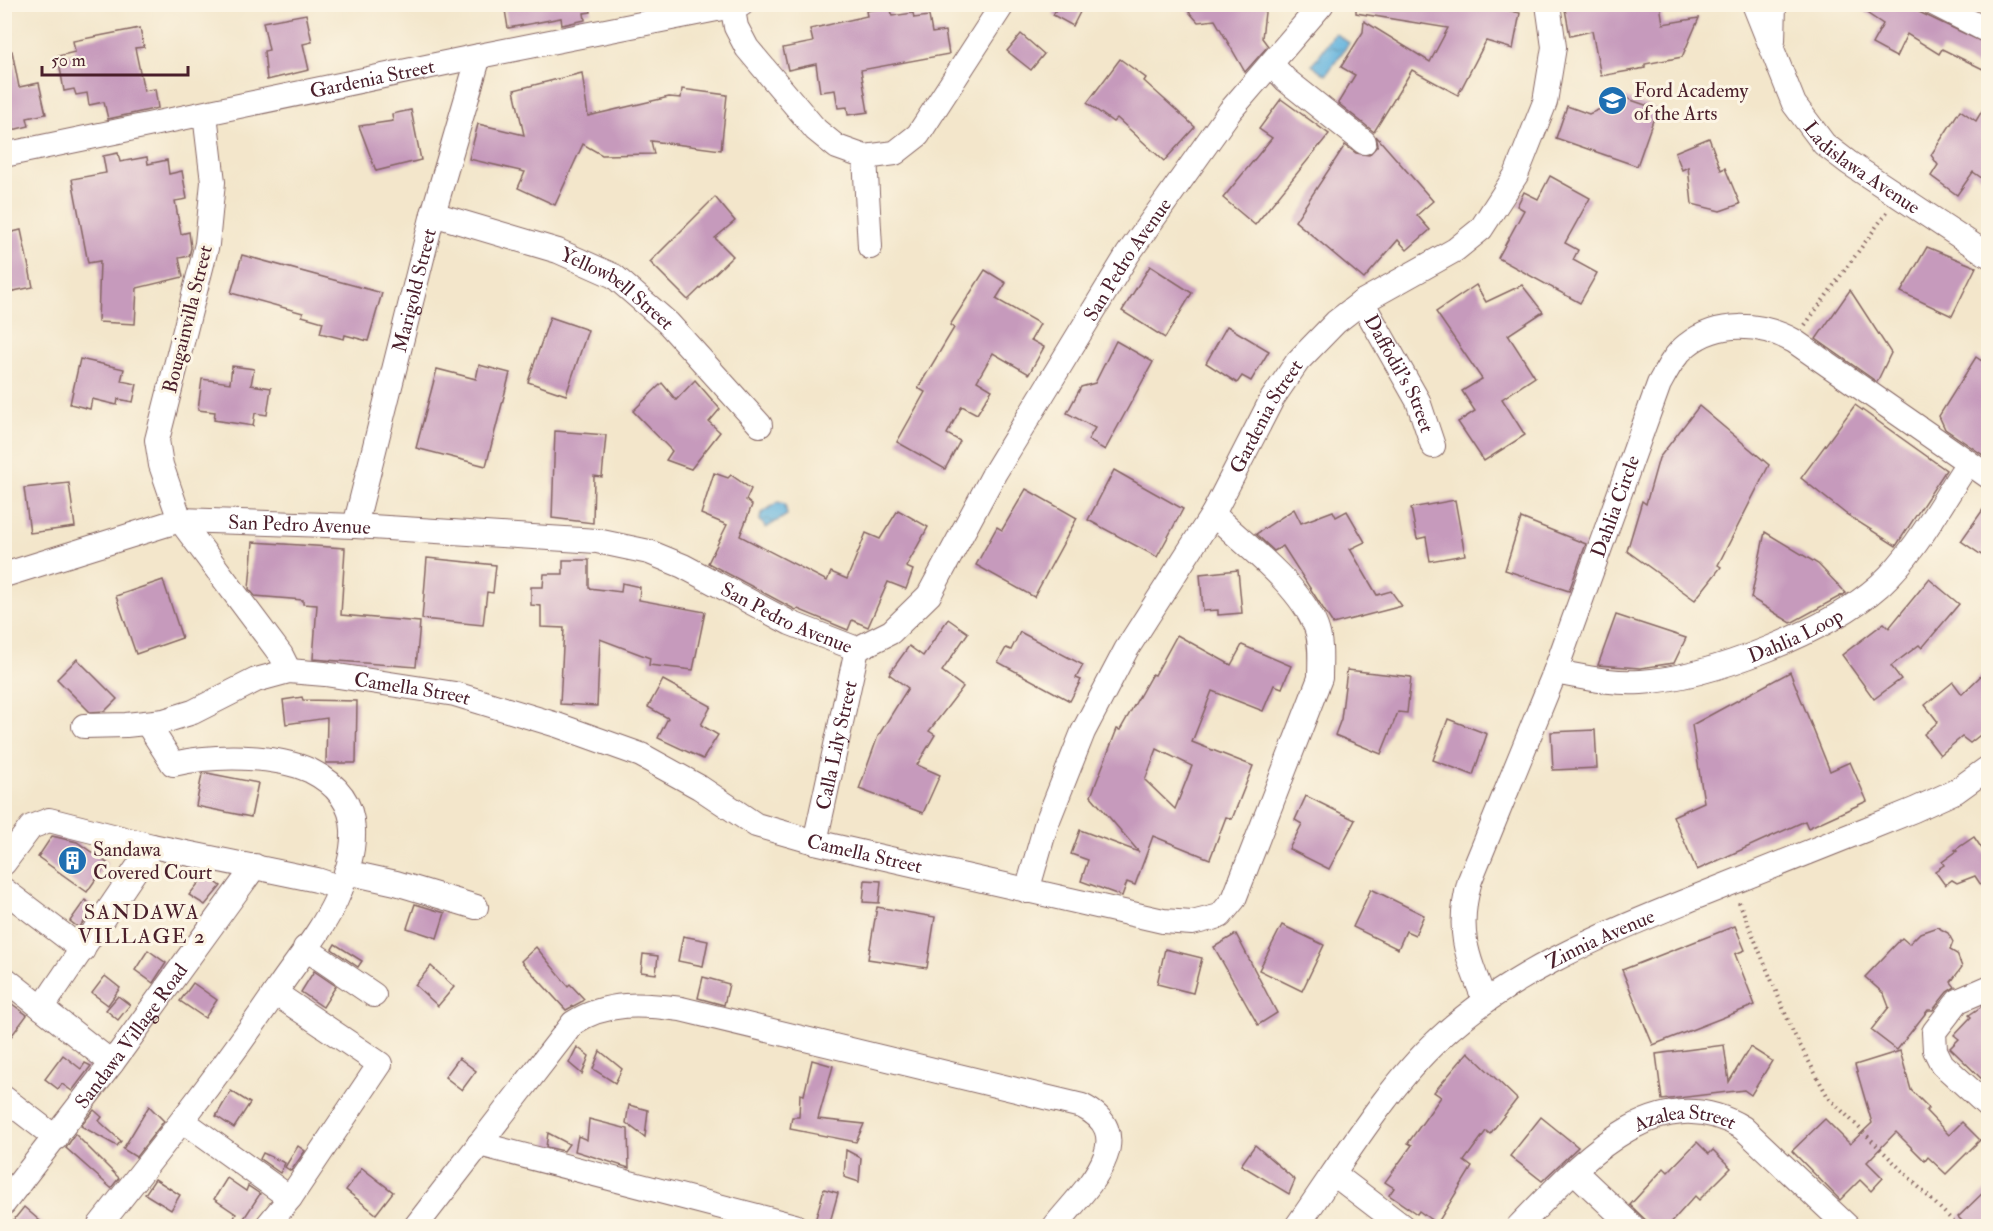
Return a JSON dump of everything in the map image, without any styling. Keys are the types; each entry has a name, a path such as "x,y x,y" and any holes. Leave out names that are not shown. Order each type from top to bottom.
{"street":[{"path":"735,5 740,38 816,130 837,147 865,157 894,153 918,135 1003,4"},
{"name":"San Pedro Avenue","path":"4,575 180,520 355,526 597,541 649,552 683,566 790,623 857,649 891,632 928,596 994,474 1128,254 1230,111 1322,4"},
{"name":"Gardenia Street","path":"1027,891 1046,825 1083,732 1126,650 1213,514 1272,399 1298,361 1336,322 1362,302 1455,250 1481,229 1516,176 1545,102 1554,48 1548,4"},
{"name":"Ladislawa Avenue","path":"1754,4 1782,78 1806,124 1824,144 1898,196 1989,255"},
{"name":"Ladislawa Avenue","path":"1773,50 1774,4"},
{"path":"1935,4 1989,31"},
{"name":"Gardenia Street","path":"4,155 735,5"},
{"name":"Marigold Street","path":"355,526 433,214 478,56"},
{"path":"1271,64 1286,80 1364,142"},
{"name":"Bougainvilla Street","path":"206,114 213,182 207,244 157,440 161,465 180,520 281,655 289,671"},
{"path":"865,157 870,247"},
{"name":"Yellowbell Street","path":"433,214 558,251 614,276 668,323 760,425"},
{"name":"Daffodil’s Street","path":"1362,302 1418,401 1433,446"},
{"name":"Dahlia Circle","path":"1485,1001 1470,964 1463,936 1462,907 1470,880 1555,672 1659,384 1672,362 1686,345 1704,335 1731,327 1752,327 1777,332 1794,340 1989,476"},
{"name":"Dahlia Loop","path":"1555,672 1598,680 1641,682 1678,676 1736,660 1800,634 1855,605 1881,583 1908,553 1968,463"},
{"name":"Camella Street","path":"84,726 147,723 193,712 256,680 289,671 455,694 557,725 641,755 699,787 756,825 815,842 1163,921 1183,922 1220,916 1234,899 1320,678 1320,653 1316,628 1297,594 1213,514"},
{"name":"Calla Lily Street","path":"815,842 857,649"},
{"path":"99,1227 183,1121 326,918 344,880 353,837 352,816 345,798 332,782 302,767 278,761 197,759 173,764 147,723"},
{"name":"Zinnia Avenue","path":"1297,1227 1377,1112 1417,1063 1437,1040 1485,1001 1576,948 1946,796 1989,768"},
{"path":"4,863 31,826 49,820 152,846 317,879 396,883 476,907"},
{"path":"42,1008 152,846"},
{"name":"Sandawa Village Road","path":"4,1203 112,1064 255,866"},
{"path":"4,890 83,950"},
{"path":"305,948 374,994"},
{"path":"4,978 112,1064"},
{"path":"1989,988 1958,1001 1934,1032 1935,1050 1942,1064 1989,1106"},
{"path":"267,1227 290,1198 380,1064 275,993"},
{"path":"416,1227 573,1023 589,1013 628,1004 681,1009 1082,1106 1094,1112 1104,1122 1109,1133 1106,1157 1100,1169 1055,1227"},
{"path":"4,1098 56,1138"},
{"name":"Azalea Street","path":"1519,1227 1574,1171 1646,1119 1667,1112 1689,1110 1726,1118 1743,1128 1847,1227"},
{"path":"183,1121 290,1198"},
{"path":"479,1144 795,1227"},
{"path":"1574,1171 1632,1227"},
{"path":"1334,1174 1402,1227"}],"path":[{"path":"1794,340 1856,259 1898,196"},
{"path":"1732,883 1793,1032 1828,1097 1958,1227"}],"water":[{"path":"1335,33 1349,43 1326,75 1312,65"},
{"path":"778,502 785,504 787,515 766,528 760,520 761,514"}],"building":[{"path":"504,4 590,4 591,12 584,13 585,20 562,25 561,18 508,28"},
{"path":"1059,4 1084,4 1073,26 1053,15"},
{"path":"1182,4 1266,4 1262,38 1268,46 1245,72 1215,20 1198,22"},
{"path":"1356,4 1481,4 1520,13 1513,49 1486,41 1458,95 1412,70 1374,132 1338,103 1355,75 1341,67 1363,32 1364,21 1430,62 1448,28 1356,13"},
{"path":"1564,4 1660,4 1663,24 1699,18 1682,57 1645,64 1645,68 1601,76 1592,31 1570,36"},
{"path":"1853,4 1921,4 1919,12 1989,45 1989,72 1942,49 1939,54 1907,34 1896,57 1872,44 1883,24"},
{"path":"891,7 892,16 913,13 914,18 929,16 932,33 945,31 949,54 861,70 868,112 848,115 847,107 838,108 835,90 820,92 816,64 788,70 783,48 813,42 810,29 867,16 866,11"},
{"path":"306,14 312,42 303,44 309,70 267,80 264,51 269,50 263,22"},
{"path":"140,28 144,47 135,48 144,91 155,89 158,108 108,119 104,102 89,105 87,93 76,95 74,89 64,91 58,56 75,52 73,41"},
{"path":"1021,34 1044,54 1031,70 1007,51"},
{"path":"4,51 12,51 19,87 39,83 46,114 27,118 29,126 4,132"},
{"path":"1120,59 1146,78 1144,81 1195,127 1164,161 1117,118 1113,122 1087,103"},
{"path":"582,73 588,116 669,97 681,98 682,89 727,95 721,150 651,141 654,154 602,155 583,144 555,205 518,188 525,172 469,159 478,124 524,135 514,90"},
{"path":"1625,98 1657,109 1637,166 1556,138 1567,106 1589,114"},
{"path":"1281,99 1329,134 1255,225 1223,198 1272,138 1259,129"},
{"path":"1989,99 1989,183 1973,172 1957,195 1931,176 1938,165 1931,155 1960,110 1976,121"},
{"path":"411,110 421,160 376,171 359,126 393,121 392,114"},
{"path":"1376,136 1433,201 1417,215 1430,230 1407,250 1398,240 1364,279 1295,221 1345,145 1356,153 1369,155 1378,145"},
{"path":"1709,138 1721,170 1725,168 1740,204 1720,211 1692,204 1688,167 1682,170 1675,152"},
{"path":"118,153 120,162 147,157 148,164 167,160 169,174 182,171 187,199 175,201 181,234 189,232 191,248 189,256 179,258 183,277 137,288 135,324 98,322 100,261 88,263 72,179 106,173 103,156"},
{"path":"1550,176 1590,198 1565,243 1578,250 1573,260 1597,273 1580,303 1498,258 1524,210 1517,206 1524,192 1538,199"},
{"path":"715,197 735,221 715,238 733,256 688,300 650,262"},
{"path":"21,230 33,287 4,293 4,234"},
{"path":"1927,247 1976,267 1952,316 1901,292"},
{"path":"242,255 382,293 368,341 345,335 344,339 320,333 323,322 302,316 303,313 231,293"},
{"path":"1150,266 1192,293 1165,338 1122,311"},
{"path":"985,270 1006,283 996,299 1040,324 1031,340 1044,347 1029,374 993,353 977,381 992,390 977,414 962,406 947,434 960,441 945,469 897,442 925,392 918,388 954,328 950,325"},
{"path":"1476,285 1486,302 1522,285 1543,312 1508,335 1535,377 1502,399 1525,435 1484,461 1458,422 1475,411 1462,391 1482,379 1436,312"},
{"path":"1850,290 1891,353 1877,382 1816,339"},
{"path":"550,317 588,330 566,395 528,382"},
{"path":"1227,326 1269,351 1251,381 1242,376 1237,383 1206,363"},
{"path":"1116,341 1153,362 1105,450 1088,440 1095,428 1067,413 1081,387 1095,383"},
{"path":"1976,357 1989,366 1989,459 1945,429 1939,416"},
{"path":"80,359 124,369 121,381 137,384 133,402 118,399 117,405 92,399 90,409 70,404"},
{"path":"479,365 510,373 486,466 416,448 437,369 476,379"},
{"path":"232,366 254,369 251,385 271,388 267,415 255,413 253,426 214,420 215,412 198,410 202,379 230,383"},
{"path":"695,380 720,409 709,422 720,432 691,469 666,460 672,451 633,411 662,383 676,400"},
{"path":"1855,405 1946,470 1896,546 1846,514 1801,478"},
{"path":"1699,406 1769,465 1718,565 1721,567 1695,600 1627,551 1642,501 1646,504 1659,458"},
{"path":"555,431 606,435 602,477 594,476 593,523 552,518"},
{"path":"1114,470 1183,509 1157,557 1088,520"},
{"path":"714,473 728,478 731,475 751,489 746,500 752,505 740,536 827,581 831,572 847,579 866,533 880,539 898,510 928,527 906,567 913,570 906,589 888,582 868,627 852,620 848,630 796,610 708,563 727,525 701,514"},
{"path":"69,483 75,527 30,533 24,488"},
{"path":"1026,489 1077,518 1034,597 976,565 997,527 1002,530"},
{"path":"1455,500 1465,555 1430,561 1426,537 1417,539 1411,508"},
{"path":"1989,501 1989,560 1961,541"},
{"path":"1294,509 1301,523 1333,511 1336,517 1347,511 1365,542 1350,549 1377,595 1391,591 1402,606 1333,624 1283,546 1274,551 1256,534"},
{"path":"1521,518 1586,544 1569,591 1505,570"},
{"path":"1765,532 1818,564 1846,593 1791,623 1751,598"},
{"path":"253,542 345,548 341,615 420,622 416,667 313,659 317,605 303,604 303,600 255,596 249,589"},
{"path":"427,558 496,565 493,593 487,592 483,625 422,619"},
{"path":"563,560 589,560 589,588 621,592 622,583 640,587 639,600 705,612 693,670 649,665 650,658 600,639 597,706 560,704 564,628 541,627 541,606 531,605 531,587 543,587 544,574 563,574"},
{"path":"1238,570 1242,613 1218,615 1218,610 1203,611 1200,574"},
{"path":"1929,579 1959,604 1922,648 1919,645 1891,666 1901,679 1874,699 1842,655 1884,623 1889,628"},
{"path":"163,580 182,638 136,654 116,596"},
{"path":"1616,615 1686,638 1674,663 1640,668 1598,665"},
{"path":"948,619 968,633 942,671 963,687 929,731 935,735 917,765 940,775 923,813 859,789 878,736 908,688 889,674 909,646 923,656"},
{"path":"1020,632 1083,665 1076,678 1081,680 1070,701 998,662 1006,648 1011,650"},
{"path":"1177,635 1231,665 1242,645 1291,666 1282,688 1274,685 1263,711 1212,691 1192,742 1253,766 1232,819 1226,817 1210,859 1153,836 1135,885 1127,882 1122,896 1081,881 1088,860 1071,854 1080,830 1139,852 1091,796 1117,729 1120,730 1152,674 1155,675","holes":["1157,749 1192,766 1175,809 1145,780"]},
{"path":"77,659 117,699 105,711 90,712 57,679"},
{"path":"1989,668 1989,728 1970,743 1962,737 1940,755 1924,734 1938,722 1925,705 1953,682 1962,694"},
{"path":"1347,670 1411,677 1407,713 1398,712 1381,754 1335,735 1341,719"},
{"path":"1790,672 1830,771 1850,762 1867,801 1808,828 1805,821 1697,870 1673,816 1704,802 1692,725"},
{"path":"663,680 711,706 701,725 718,735 703,759 658,738 668,718 648,707"},
{"path":"302,697 303,700 357,701 356,763 326,763 327,718 286,724 283,700"},
{"path":"1448,719 1487,734 1473,775 1433,760"},
{"path":"1595,730 1597,768 1553,770 1551,732"},
{"path":"202,774 258,783 251,817 196,806"},
{"path":"1306,796 1355,820 1329,869 1289,849 1302,824 1295,820"},
{"name":"Sandawa Covered Court","path":"52,836 77,842 107,863 87,892 38,857"},
{"path":"1974,837 1989,859 1989,897 1975,876 1957,883 1952,880 1945,885 1935,871 1944,865 1942,862 1957,851 1955,850"},
{"path":"205,875 221,886 205,905 189,895"},
{"path":"865,880 881,881 879,903 863,902"},
{"path":"1371,889 1424,915 1415,935 1406,931 1398,949 1353,927"},
{"path":"85,900 94,907 79,928 70,921"},
{"path":"415,904 445,913 437,938 407,928"},
{"path":"877,907 935,917 927,968 868,959"},
{"path":"1282,925 1324,945 1302,991 1259,970"},
{"path":"1735,926 1745,950 1735,954 1755,1005 1653,1045 1622,970"},
{"path":"1937,927 1948,933 1953,942 1950,950 1957,954 1962,967 1951,982 1955,987 1947,992 1933,1010 1928,1010 1897,1050 1871,1030 1889,1007 1884,994 1865,977 1902,938 1909,944 1920,933"},
{"path":"1236,934 1277,1013 1258,1025 1214,947"},
{"path":"683,936 708,941 703,966 678,961"},
{"path":"335,944 362,961 358,967 332,949"},
{"path":"536,947 568,986 570,984 584,999 581,1002 566,1010 521,961"},
{"path":"1165,949 1202,958 1193,993 1157,984"},
{"path":"148,950 166,963 153,983 135,970"},
{"path":"643,954 658,956 656,974 641,972"},
{"path":"431,966 454,987 438,1006 415,985"},
{"path":"314,971 336,986 323,1007 301,992"},
{"path":"105,976 120,988 108,1005 92,993"},
{"path":"703,977 729,984 724,1005 698,998"},
{"path":"193,983 217,1000 205,1018 180,1001"},
{"path":"118,996 130,1005 118,1020 106,1010"},
{"path":"4,998 27,1015 4,1046"},
{"path":"1984,1005 1989,1010 1989,1086 1950,1048 1959,1039 1954,1035 1971,1017 1969,1015"},
{"path":"1724,1045 1729,1082 1750,1047 1772,1061 1751,1095 1744,1090 1662,1100 1656,1054"},
{"path":"577,1047 589,1056 582,1074 569,1063"},
{"path":"600,1051 622,1069 615,1083 593,1069"},
{"path":"1900,1051 1911,1090 1929,1108 1926,1111 1949,1135 1962,1122 1980,1140 1946,1174 1928,1157 1925,1161 1896,1132 1867,1162 1883,1178 1871,1191 1860,1180 1840,1200 1792,1151 1825,1119 1850,1144 1872,1123 1855,1065"},
{"path":"1468,1052 1517,1099 1490,1134 1486,1131 1464,1161 1472,1167 1437,1224 1419,1211 1417,1214 1389,1195 1394,1188 1385,1182 1412,1145 1408,1143 1441,1097 1434,1092"},
{"path":"63,1055 81,1069 85,1063 91,1066 72,1091 62,1084 58,1089 45,1079"},
{"path":"459,1058 476,1071 462,1090 445,1077"},
{"path":"812,1060 833,1066 818,1119 864,1124 856,1142 790,1129 792,1117 799,1117 800,1094 804,1095"},
{"path":"231,1091 250,1103 234,1128 216,1116"},
{"path":"629,1105 648,1110 645,1137 626,1123"},
{"path":"149,1106 164,1121 136,1157 123,1149"},
{"path":"94,1110 102,1117 99,1121 121,1141 117,1146 81,1126"},
{"path":"1541,1117 1578,1147 1542,1181 1510,1156"},
{"path":"589,1119 628,1129 629,1168 575,1151 578,1136 587,1140"},
{"path":"548,1133 569,1144 564,1151 546,1147"},
{"path":"75,1134 119,1178 111,1188 66,1148"},
{"path":"1697,1142 1709,1154 1713,1150 1731,1168 1699,1200 1695,1196 1667,1227 1653,1227 1630,1205 1664,1168 1668,1172"},
{"path":"1255,1145 1295,1180 1289,1194 1241,1165"},
{"path":"298,1146 305,1151 291,1171 285,1167"},
{"path":"846,1150 861,1158 859,1182 844,1177"},
{"path":"263,1153 285,1163 280,1173 260,1159"},
{"path":"362,1168 393,1192 376,1214 346,1190"},
{"path":"227,1178 246,1191 248,1186 260,1194 239,1226 232,1222 236,1214 214,1199"},
{"path":"155,1179 180,1195 171,1210 145,1194"},
{"path":"1989,1187 1989,1227 1968,1227 1958,1217"},
{"path":"824,1189 838,1193 829,1226 814,1225"},
{"path":"24,1207 47,1227 8,1227"}],"place":[{"name":"Ford Academy of the Arts","path":"1613,101"},
{"name":"Sandawa Covered Court","path":"72,860"}],"district":[{"name":"SANDAWA VILLAGE 2","path":"142,924"}]}
